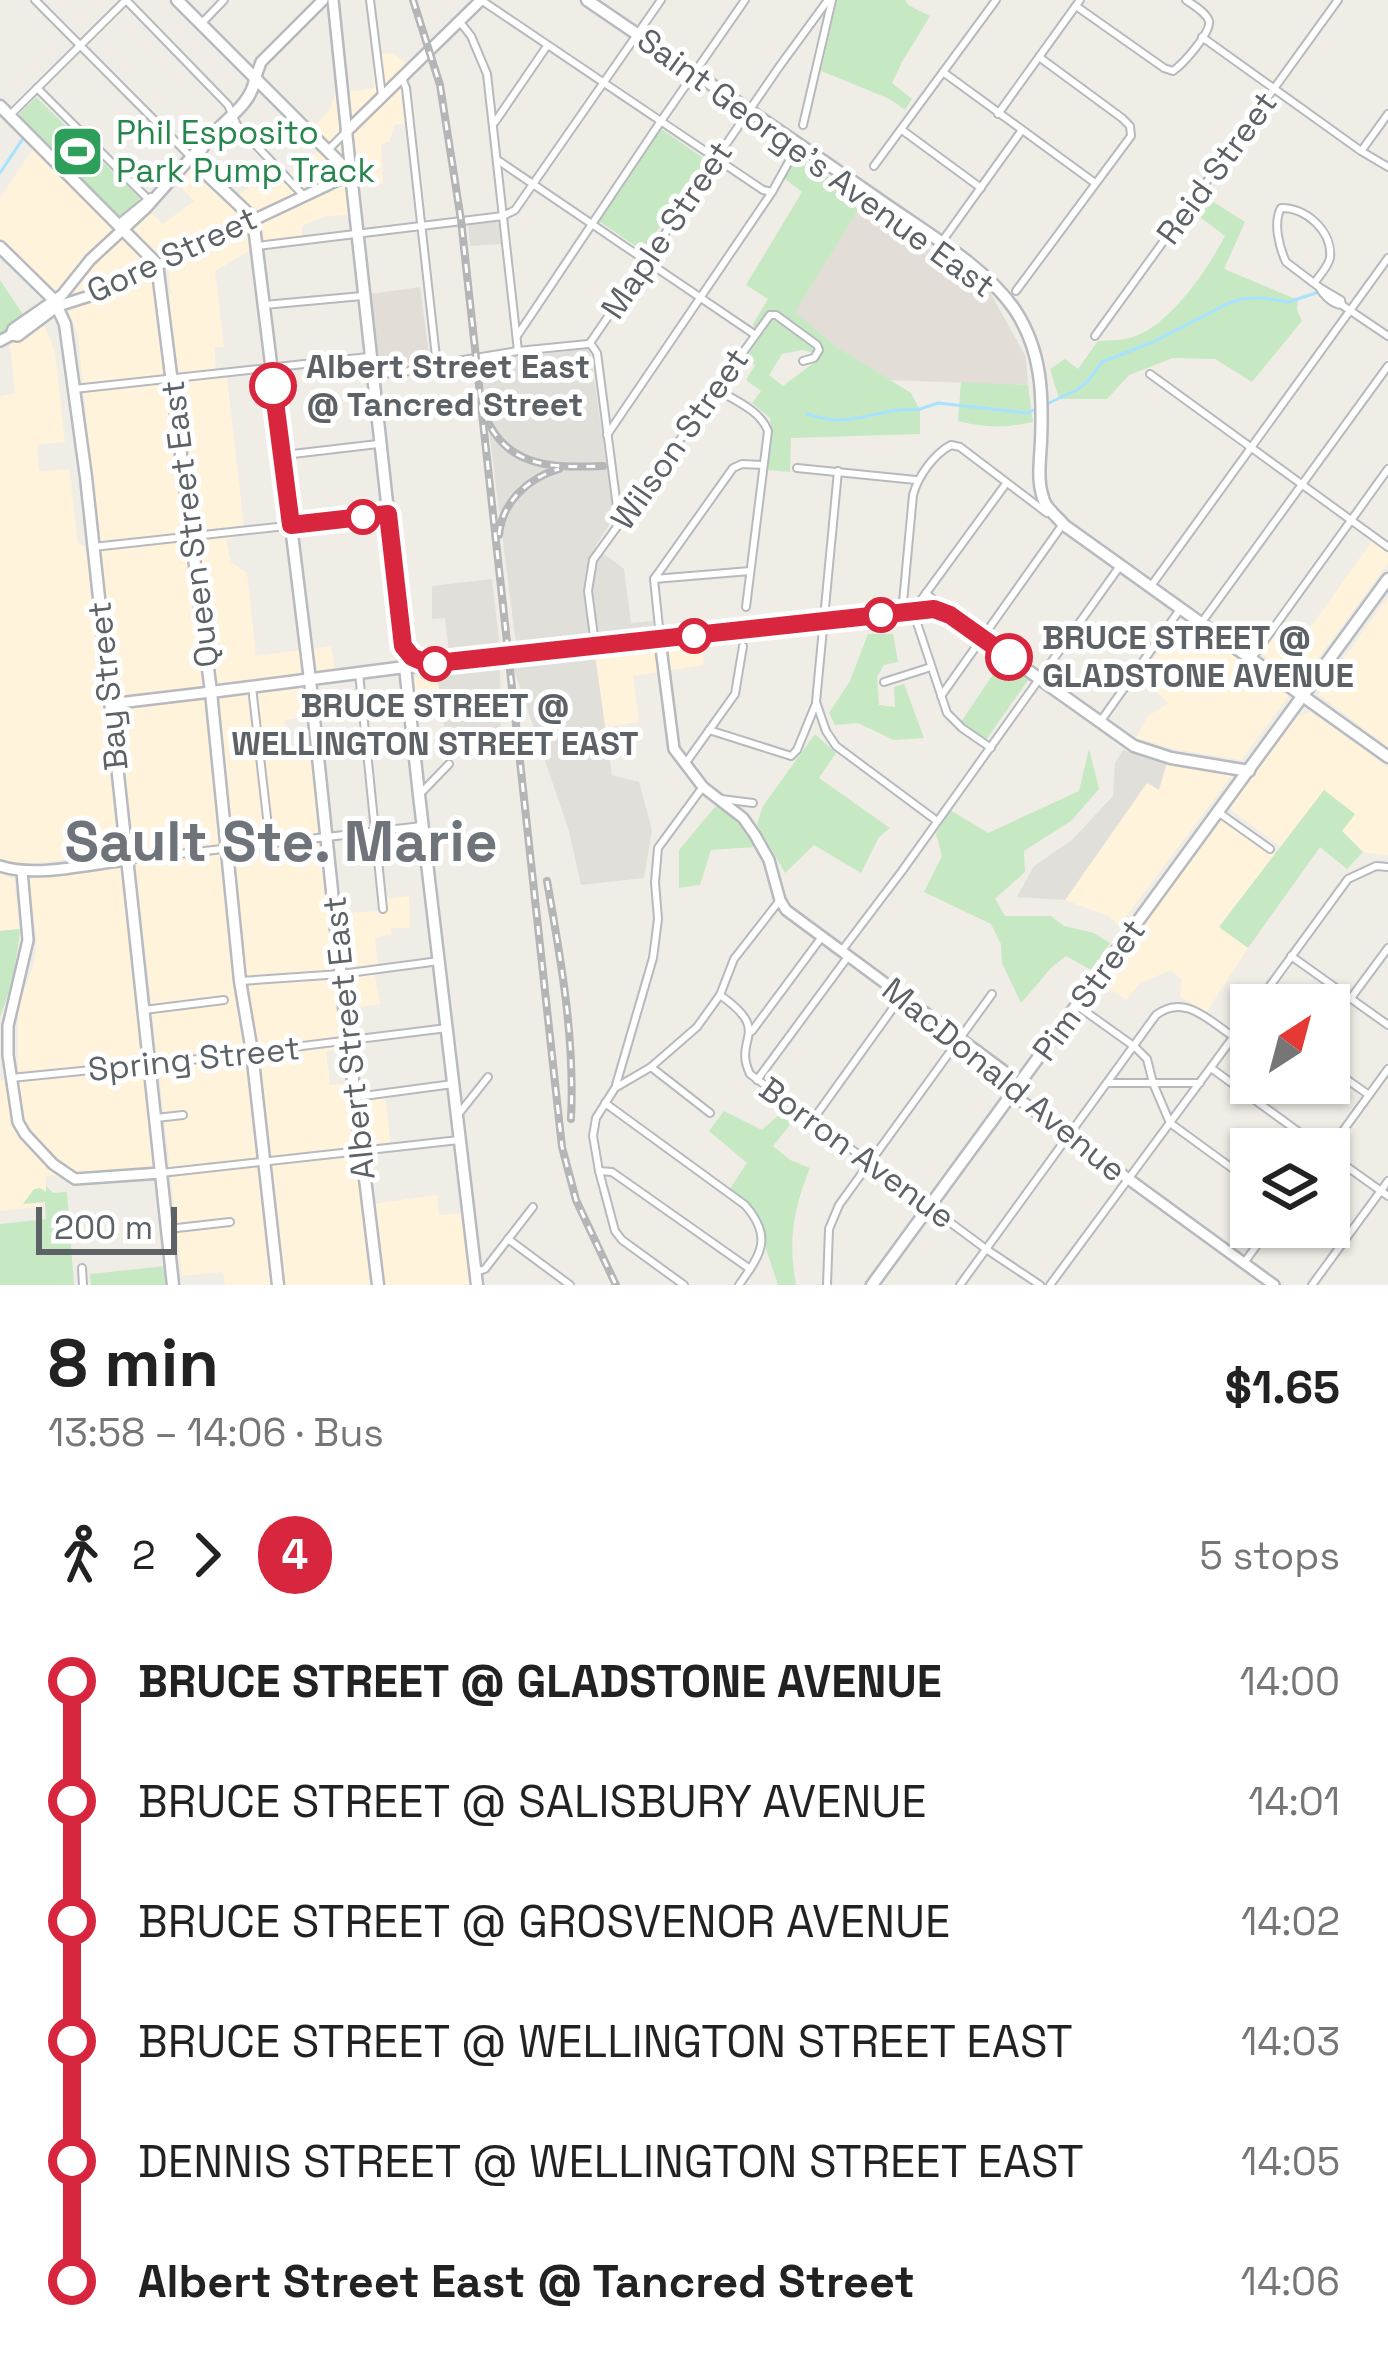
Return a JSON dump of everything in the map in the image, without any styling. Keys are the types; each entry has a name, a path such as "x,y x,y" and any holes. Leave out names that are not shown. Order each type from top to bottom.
{"main road":[{"path":"178,0 254,86 351,174 476,1281"},
{"name":"Saint George's Avenue East","path":"587,0 941,243 996,287 1028,334 1042,384 1039,482"},
{"path":"253,218 195,162 206,140 254,86"},
{"path":"4,111 157,264"},
{"name":"Albert Street East","path":"253,218 378,1285"},
{"path":"0,247 56,303"},
{"name":"Queen Street East","path":"157,264 278,1285"},
{"name":"Bay Street","path":"56,303 74,389 93,547 173,1285"},
{"path":"44,316 64,325"},
{"path":"1039,482 1047,506 1064,525 1388,757"},
{"name":"Pim Street","path":"872,1285 1388,579"},
{"path":"211,692 934,609 950,615 1119,737 1150,752 1249,772"},
{"path":"403,646 412,657 428,664"},
{"path":"1289,717 1304,710 1326,711"}],"street":[{"path":"5,338 18,336 44,316 119,227 195,162 35,0"},
{"path":"4,111 37,88 126,0 228,105 237,125 303,195"},
{"path":"201,24 224,0"},
{"path":"370,0 382,96"},
{"path":"327,152 481,0 715,159 772,192"},
{"path":"257,246 503,216 520,204 661,0"},
{"path":"517,337 745,0"},
{"path":"803,125 830,0"},
{"name":"Maple Street","path":"590,344 830,0"},
{"path":"874,166 996,0"},
{"path":"998,114 1078,3 1173,71 1208,28 1204,14 1186,0"},
{"name":"Reid Street","path":"1096,336 1338,0"},
{"path":"238,63 261,62 328,2"},
{"path":"328,2 351,174"},
{"path":"459,21 483,60 518,351"},
{"path":"1202,37 1388,166"},
{"path":"494,125 547,46"},
{"path":"1016,291 1131,136 1130,126 1039,57"},
{"path":"254,86 261,62"},
{"path":"943,73 1095,183"},
{"path":"401,77 406,88 437,366"},
{"path":"37,88 151,197"},
{"path":"1361,151 1388,114"},
{"path":"902,130 981,188"},
{"path":"941,243 1022,130"},
{"path":"607,435 792,156"},
{"path":"498,160 754,334"},
{"name":"Gore Street","path":"56,303 99,293 351,174"},
{"path":"1317,285 1330,258 1328,236 1294,208 1281,208 1277,227 1282,257 1317,285 1341,300 1347,308 1388,336"},
{"path":"1151,586 1347,308 1388,259"},
{"path":"264,305 364,296"},
{"path":"5,338 13,328 56,303"},
{"name":"Wilson Street","path":"595,648 589,590 593,560 770,315 818,345 814,358 803,361"},
{"path":"373,375 590,344 597,353 617,507 623,519"},
{"path":"74,389 370,357"},
{"path":"1202,622 1388,365"},
{"path":"1150,374 1388,547"},
{"path":"716,389 765,422 768,431 746,607"},
{"path":"280,455 380,444"},
{"path":"940,696 1064,525 951,445 916,481 908,612 932,667 940,696 947,713 991,748"},
{"path":"743,646 738,686 685,764 671,736 654,579 734,468 763,465"},
{"path":"797,468 916,481"},
{"path":"1252,658 1388,469"},
{"path":"709,730 791,756 797,750 816,702 838,472"},
{"path":"908,612 1009,486 1039,482"},
{"path":"93,547 388,514"},
{"path":"757,1081 1121,564"},
{"path":"654,579 750,571"},
{"path":"926,592 950,615"},
{"path":"1100,722 1181,607"},
{"path":"884,682 932,667"},
{"path":"359,674 382,909"},
{"path":"252,687 270,844"},
{"path":"110,704 211,692"},
{"path":"816,702 836,746 938,821"},
{"path":"419,796 449,764"},
{"name":"MacDonald Avenue","path":"685,764 755,835 786,910 1004,1071 1020,1100 1069,1138 1274,1285"},
{"path":"684,1285 670,1281 615,1231 592,1136 615,1088 653,958 658,848 703,787"},
{"path":"717,799 753,803"},
{"path":"1218,812 1270,849"},
{"path":"0,866 22,871 423,826"},
{"path":"1271,984 1348,879 1376,866 1388,867"},
{"path":"22,871 27,945 8,1026 16,1114 25,1134 67,1174 83,1180 458,1140"},
{"path":"615,1088 651,1067 697,1027 719,995 734,959 780,900"},
{"path":"750,1034 821,938"},
{"path":"1351,998 1388,948"},
{"path":"1292,956 1388,1025"},
{"path":"240,981 440,961"},
{"path":"827,1285 829,1229 839,1205 992,994"},
{"name":"Borron Avenue","path":"719,995 743,1014 750,1034 746,1066 757,1081 1040,1285"},
{"path":"812,1120 902,997"},
{"path":"144,1010 224,1000"},
{"path":"1077,1006 1147,1059 1170,1123 1230,1166"},
{"path":"960,1285 1156,1016 1166,1008 1190,1007 1230,1034"},
{"name":"Spring Street","path":"11,1078 447,1028"},
{"path":"1050,1285 1230,1042"},
{"path":"651,1067 710,1113"},
{"path":"1211,1068 1295,1128"},
{"path":"1344,1128 1388,1069"},
{"path":"456,1118 488,1076"},
{"path":"1350,1082 1369,1095"},
{"path":"1109,1083 1200,1083"},
{"path":"356,1097 453,1084"},
{"path":"605,1103 753,1214 762,1250 739,1285"},
{"path":"156,1118 183,1115"},
{"path":"1350,1168 1385,1193"},
{"path":"599,1171 612,1172 750,1269"},
{"path":"1312,1285 1385,1193 1388,1181"},
{"path":"476,1281 533,1207"},
{"path":"168,1228 230,1222"},
{"path":"508,1239 570,1285"},
{"path":"1244,1263 1255,1248"},
{"path":"82,1268 83,1285"}],"shaded area":[{"path":"393,53 406,64 396,76 404,123 394,125 390,141 381,144 383,184 359,184 354,163 313,128 330,109 335,94 374,88 373,55"},
{"path":"34,147 152,267 158,297 171,294 168,269 131,226 145,208 163,224 194,201 174,179 190,165 226,202 252,186 246,175 268,155 289,175 317,151 348,185 349,215 326,216 302,226 302,238 254,248 215,271 224,347 214,347 216,370 224,369 227,379 245,535 226,539 231,562 247,573 256,656 331,646 335,670 115,697 78,335 67,307 125,287 124,278 91,293 53,293 0,239 0,198"},
{"path":"863,202 991,294 1026,357 1028,385 888,380 794,312"},
{"path":"498,219 501,244 470,246 468,223"},
{"path":"420,287 430,361 377,366 370,294"},
{"path":"45,326 55,353 65,442 37,445 39,471 69,469 78,543 87,556 118,851 18,865 0,859 0,396 15,393 10,345"},
{"path":"590,349 613,512 595,547 624,569 631,623 653,621 653,633 516,644 480,360"},
{"path":"1372,541 1388,554 1388,563 1301,682 1260,653 1282,620 1305,635"},
{"path":"492,579 500,648 449,653 445,618 432,619 432,586"},
{"path":"1388,597 1388,747 1318,694"},
{"path":"1182,617 1291,693 1241,760 1136,738 1148,716 1168,703 1141,677"},
{"path":"702,641 704,665 633,676 639,722 605,727 595,655"},
{"path":"595,655 612,775 639,782 652,830 644,878 581,885 569,831 512,664"},
{"path":"500,668 501,740 447,750 437,674"},
{"path":"437,674 442,712 417,716 414,677"},
{"path":"304,686 308,716 285,720 289,759 322,755 341,913 383,911 381,900 409,896 410,928 391,928 391,934 375,938 380,1004 350,1008 356,1046 326,1051 330,1085 359,1082 360,1091 385,1089 390,1143 367,1144 372,1204 437,1195 439,1215 466,1213 472,1285 225,1285 223,1272 182,1276 118,710"},
{"path":"1311,712 1388,767 1388,855 1363,852 1341,830 1355,814 1325,791 1281,847 1229,808 1298,716"},
{"path":"1123,750 1167,762 1159,790 1147,783 1065,900 1017,897 1034,866 1072,840 1113,796 1115,763"},
{"path":"1167,762 1233,774 1119,926 1108,916 1065,900 1147,782 1158,789"},
{"path":"1220,818 1274,855 1220,927 1248,948 1206,1013 1180,996 1182,980 1170,970 1138,985 1126,1000 1099,982"},
{"path":"120,868 156,1166 46,1176 45,1202 39,1207 0,1211 0,1081 18,1073 18,1006 37,941 29,879"},
{"path":"0,873 14,879 20,929 0,931"}],"green space":[{"path":"837,0 905,0 930,16 892,83 912,99 905,110 890,99 821,71"},
{"path":"36,97 140,198 123,217 21,118 20,113"},
{"path":"660,128 706,160 643,251 597,220"},
{"path":"799,156 863,202 795,312 835,346 911,393 920,410 920,434 791,438 790,472 767,470 770,418 752,403 761,391 746,380 755,365 743,356 754,341 753,324 768,299 746,285 802,192 784,178","holes":["817,353 815,362 783,386 769,375 782,354"]},
{"path":"1201,194 1245,222 1224,269 1298,300 1302,321 1252,382 1215,359 1173,358 1129,375 1107,399 1059,399 1050,369 1065,359 1078,369 1098,341 1127,339 1150,329 1199,279 1225,236 1191,210"},
{"path":"0,280 24,316 0,335"},
{"path":"961,382 1028,385 1033,422 996,426 958,421"},
{"path":"868,634 893,634 898,662 884,665 877,677 879,705 895,707 894,687 904,684 924,738 894,740 858,723 835,725 829,713 850,681"},
{"path":"1002,661 1028,680 986,740 961,722"},
{"path":"815,734 836,753 819,778 890,828 879,837 861,873 814,845 785,873 757,824 763,806"},
{"path":"1089,749 1099,789 1071,821 1024,851 1025,872 995,899 1005,916 1051,916 1064,926 1094,933 1110,943 1091,970 1066,956 1021,1003 991,924 924,892 942,856 936,834 950,810 988,833 1079,791"},
{"path":"1324,790 1355,814 1342,831 1363,852 1347,869 1320,847 1248,948 1219,927"},
{"path":"715,807 726,807 755,847 711,850 700,885 679,888 679,850"},
{"path":"20,929 13,974 0,1017 0,931"},
{"path":"724,1111 762,1130 782,1112 793,1121 773,1146 810,1168 794,1225 796,1285 778,1285 753,1210 729,1190 747,1163 709,1131"},
{"path":"46,1186 53,1193 67,1192 74,1285 0,1285 0,1224 46,1219 45,1202 23,1204 34,1189 46,1192"},
{"path":"166,1266 169,1285 91,1285 90,1274"}],"waterway":[{"path":"0,173 22,140"},
{"path":"807,414 847,419 938,403 1027,413 1077,390 1102,362 1229,303 1262,298 1288,302 1316,293"}],"railway":[{"path":"413,0 440,85 461,220 562,1147 576,1200 616,1285"},
{"path":"484,412 504,444 532,461 603,466"},
{"path":"499,535 505,512 518,493 559,469"},
{"path":"547,881 569,1029 571,1119"}],"bus line":[{"name":"4","path":"273,386 291,525 388,514 403,646 419,662 509,657 934,609 1009,657"}],"place":[{"name":"Phil Esposito Park Pump Track","path":"77,152"},
{"name":"Albert Street East @ Tancred Street","path":"273,386"},
{"name":"BRUCE STREET @ GLADSTONE AVENUE","path":"1009,657"},
{"name":"BRUCE STREET @ WELLINGTON STREET EAST","path":"435,664"}],"district":[{"name":"Sault Ste. Marie","path":"281,841"}]}
